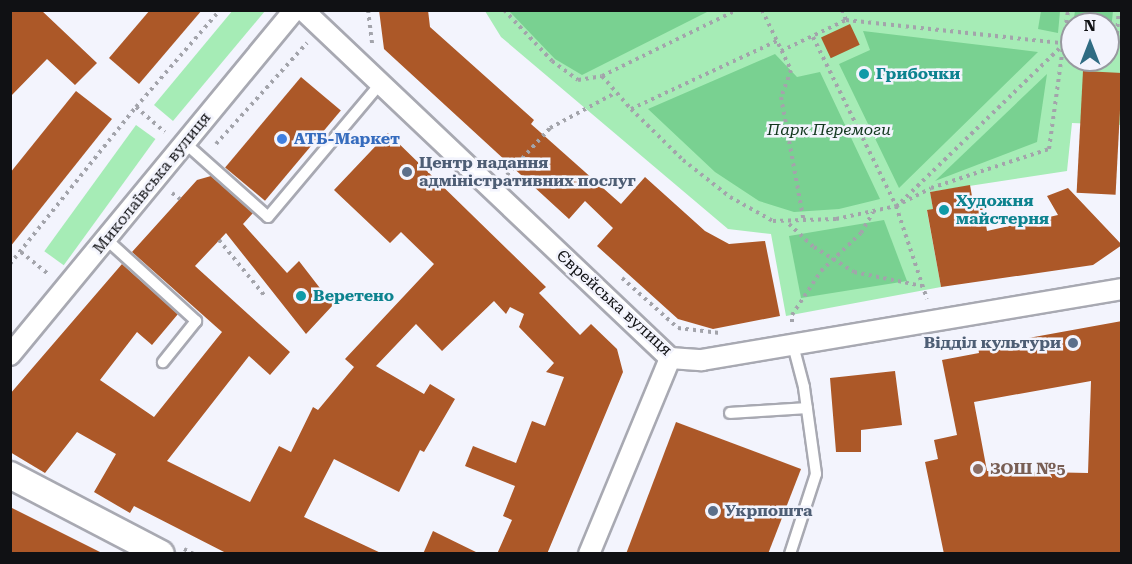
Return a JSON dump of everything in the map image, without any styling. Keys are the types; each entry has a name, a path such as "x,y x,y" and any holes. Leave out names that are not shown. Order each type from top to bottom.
{"street":[{"name":"Миколаївська вулиця","path":"10,355 106,239 179,140 294,10"},
{"name":"Єврейська вулиця","path":"303,10 670,358 702,360 1122,289"},
{"path":"589,554 670,358"},
{"path":"10,475 161,554"}],"lane":[{"path":"179,140 268,217 380,84"},
{"path":"106,239 196,321 163,362"},
{"path":"790,554 816,474 807,408 793,345"},
{"path":"730,413 807,408"}],"path":[{"path":"10,264 136,107 220,10"},
{"path":"368,10 373,55"},
{"path":"504,10 552,61 578,80 602,76 736,10"},
{"path":"762,10 791,70 781,97 804,222"},
{"path":"842,10 846,20"},
{"path":"781,51 846,20 1060,43"},
{"path":"813,37 896,206 928,302"},
{"path":"631,109 777,41"},
{"path":"896,206 1060,49"},
{"path":"602,76 615,93 683,160 730,197 773,221 789,224 896,206 931,188 1048,149 1060,72"},
{"path":"507,175 550,128 615,93"},
{"path":"136,107 179,140"},
{"path":"499,168 516,183"},
{"path":"172,193 180,199"},
{"path":"792,323 792,315 820,271 861,233 873,211"},
{"path":"789,224 833,259 854,272 922,286"},
{"path":"219,240 264,296"},
{"path":"21,252 53,278"},
{"path":"618,275 678,328 733,331"},
{"path":"916,304 939,300"},
{"path":"781,324 804,321"}],"green space":[{"path":"233,10 265,11 173,121 154,105"},
{"name":"Парк Перемоги","path":"485,11 1121,11 1121,125 1072,123 1067,171 930,192 933,209 927,211 941,287 786,316 771,234 728,229 501,37"},
{"path":"509,11 709,11 582,75 555,59"},
{"path":"1041,11 1060,11 1058,33 1038,29"},
{"path":"1075,11 1113,11 1113,12"},
{"path":"863,31 1038,52 899,188 839,64 870,50"},
{"path":"775,54 797,77 820,72 880,199 839,209 794,212 759,201 715,172 648,109"},
{"path":"1047,74 1037,142 935,181"},
{"path":"136,125 155,139 64,265 44,251"},
{"path":"884,220 907,281 801,298 789,236"}],"building":[{"path":"10,10 41,10 97,63 75,85 47,59 10,97"},
{"path":"150,10 202,10 139,84 109,58"},
{"path":"379,10 428,10 430,27 534,120 531,124 621,204 645,177 705,231 729,244 765,241 780,316 713,329 678,319 597,246 613,228 585,201 569,219 384,49"},
{"path":"850,24 860,45 831,58 821,38"},
{"path":"1083,72 1122,73 1116,195 1077,193"},
{"name":"АТБ-Маркет","path":"301,77 341,110 265,201 225,167"},
{"path":"76,91 112,119 10,247 10,173"},
{"path":"388,133 546,287 539,293 580,335 591,324 617,349 623,372 547,554 497,554 512,520 503,516 515,486 465,466 473,446 516,463 532,421 545,426 564,377 546,372 554,363 519,327 524,314 510,307 506,314 494,301 442,351 416,324 376,366 424,394 430,384 455,399 424,452 420,450 399,492 334,459 304,517 383,554 228,554 134,506 130,513 94,492 116,454 77,432 45,473 10,452 10,394 122,264 178,314 152,345 137,332 100,380 154,417 222,332 132,252 197,180 211,176 253,213 243,224 287,273 299,261 333,305 306,334 226,233 195,266 290,352 270,375 249,356 167,461 250,502 279,446 291,452 313,407 318,410 354,367 345,359 434,264 401,232 390,243 334,190"},
{"path":"970,185 973,202 982,201 987,231 1058,215 1047,196 1068,188 1122,245 1093,265 941,287 927,210 933,209 930,192"},
{"path":"1122,321 1122,554 944,554 925,462 938,459 934,440 957,435 942,360 979,353 978,347","holes":["1091,381 1088,473 987,471 974,402"]},
{"path":"895,371 902,425 861,430 861,452 836,452 830,378"},
{"name":"Укрпошта","path":"676,422 801,469 768,554 626,554"},
{"path":"10,507 104,554 10,554"},
{"path":"433,531 480,554 423,554"}],"place":[{"name":"Грибочки","path":"864,74"},
{"name":"АТБ-Маркет","path":"282,139"},
{"name":"Центр надання адміністративних послуг","path":"407,172"},
{"name":"Художня майстерня","path":"944,210"},
{"name":"Веретено","path":"301,296"},
{"name":"Відділ культури","path":"1073,343"},
{"name":"ЗОШ №5","path":"978,469"},
{"name":"Укрпошта","path":"713,511"}]}
